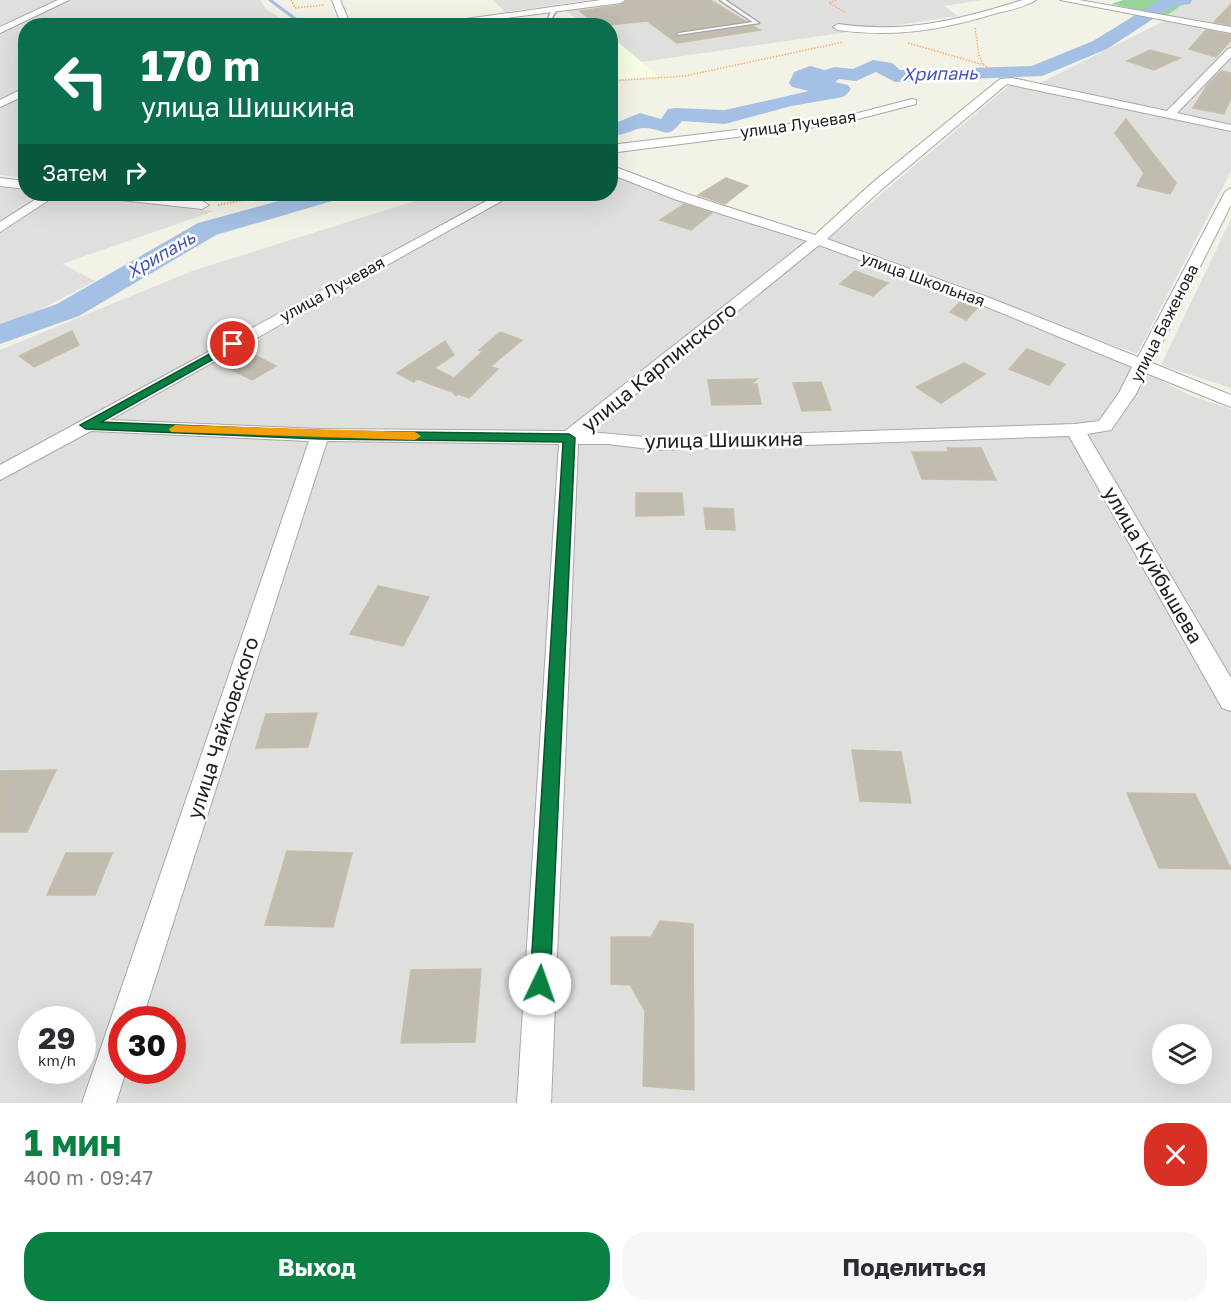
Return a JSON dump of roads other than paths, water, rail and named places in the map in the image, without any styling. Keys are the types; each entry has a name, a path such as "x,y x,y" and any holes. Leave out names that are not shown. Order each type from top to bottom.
{"street":[{"path":"26,18 65,0"},
{"path":"482,18 621,0"},
{"path":"838,27 879,32 953,22 1032,0"},
{"path":"1064,0 1231,30"},
{"path":"337,2 344,18"},
{"path":"0,30 18,22"},
{"path":"1231,51 1173,110 1171,115 1231,128"},
{"name":"улица Карпинского","path":"534,1103 569,438 817,240 1004,81 1171,115"},
{"path":"0,104 18,94"},
{"name":"улица Лучевая","path":"618,148 839,121 912,102"},
{"name":"улица Школьная","path":"618,172 682,197 817,240 985,301 1231,402"},
{"path":"0,182 18,184"},
{"name":"улица Баженова","path":"1075,429 1105,426 1127,394 1231,192"},
{"path":"0,228 41,201"},
{"path":"166,201 202,205"},
{"name":"улица Лучевая","path":"0,473 495,201"},
{"name":"улица Шишкина","path":"86,425 320,435 608,438 657,444 1075,429"},
{"name":"улица Куйбышева","path":"1075,429 1231,700"},
{"name":"улица Чайковского","path":"131,1006 320,435"},
{"path":"99,1103 108,1076"}],"lane":[{"path":"679,34 757,23 722,0"},
{"path":"551,18 553,10 559,8"}],"waterway":[{"path":"270,0 294,18"},
{"name":"Хрипань","path":"618,129 640,120 666,127 676,114 725,117 790,100 838,92 841,89 799,83 801,76 810,72 823,76 824,80 835,73 856,75 873,66 885,67 895,76 1035,72 1100,45 1168,2 1184,0"},
{"name":"Хрипань","path":"0,335 68,310 207,229 305,201"}]}
